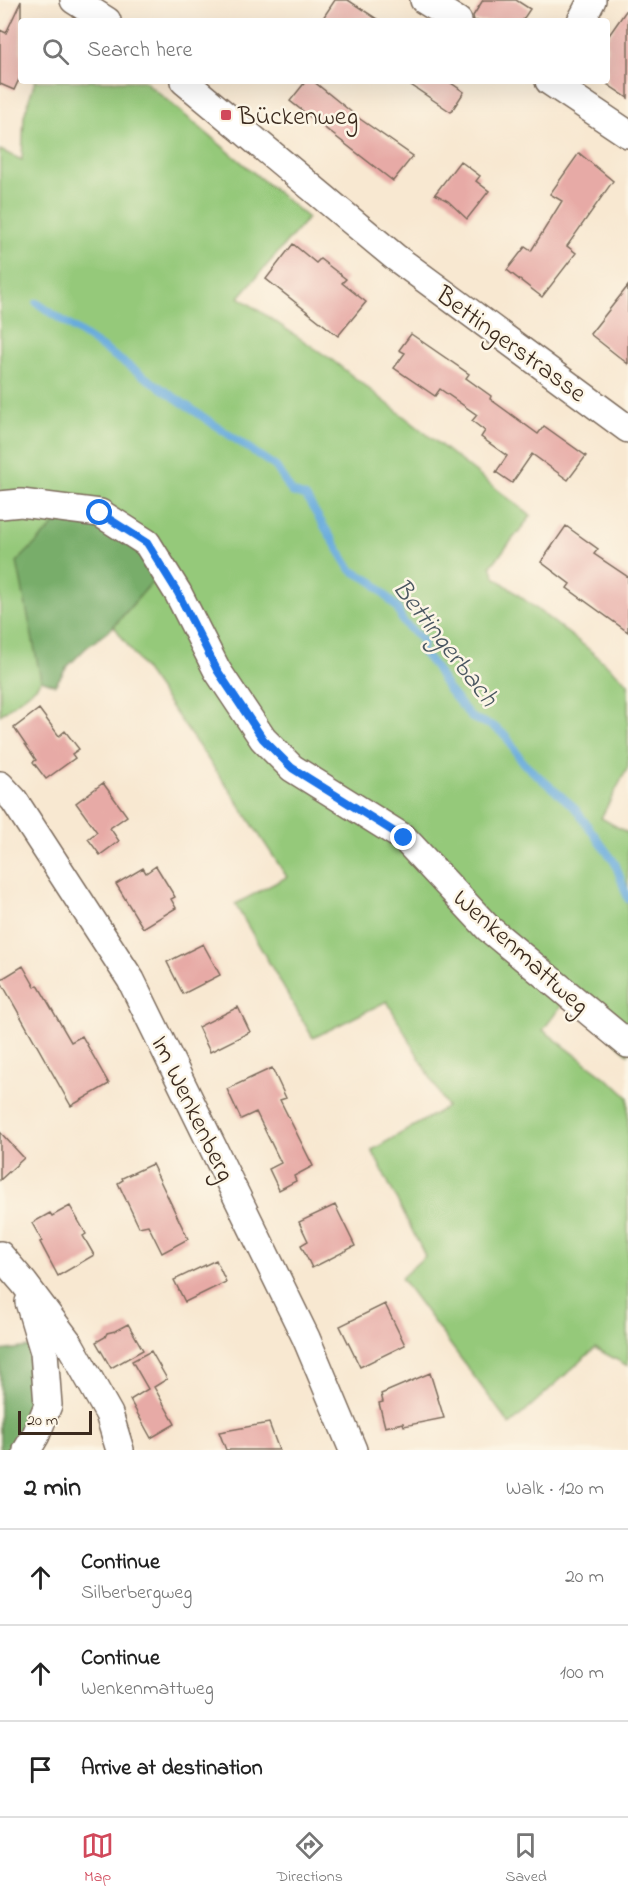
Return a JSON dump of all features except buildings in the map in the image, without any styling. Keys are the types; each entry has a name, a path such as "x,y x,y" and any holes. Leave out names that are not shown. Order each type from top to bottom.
{"street":[{"path":"74,0 102,18"},
{"path":"424,0 453,18"},
{"path":"583,18 592,0"},
{"name":"Bettingerstrasse","path":"188,84 395,257 628,429"},
{"path":"553,84 628,134"},
{"name":"Wenkenmattweg","path":"0,506 21,503 100,513 147,543 178,593 217,670 263,739 292,768 404,838 488,928 628,1044"},
{"name":"Im Wenkenberg","path":"0,785 14,800 131,980 306,1338 353,1450"},
{"path":"0,1255 24,1283 75,1353 109,1414 120,1450"},
{"path":"24,1283 44,1352 48,1405 36,1436 27,1450"}],"green space":[{"path":"34,84 148,84 308,218 239,297 332,360 531,516 491,566 495,577 586,647 628,683 628,767 601,818 628,833 628,1054 567,998 543,1030 628,1097 628,1366 595,1348 510,1425 401,1278 425,1256 372,1150 447,1107 387,1001 313,1038 235,904 287,877 231,792 114,626 159,574 169,566 0,497 0,150 22,160 24,116"},
{"path":"0,511 65,514 41,680 36,687 0,715"},
{"path":"65,514 117,532 159,574 111,629 86,648 67,667 55,685 41,680 17,562"},
{"path":"29,1347 32,1410 12,1450 0,1450 0,1351"}],"waterway":[{"name":"Bettingerbach","path":"37,303 276,467 292,492 306,497 351,570 373,582 397,608 403,622 423,641 422,652 435,667 447,688 472,718 493,726 506,736 523,763 574,807 615,863 628,899"}],"place":[{"name":"Bückenweg","path":"226,115"}],"route":[{"path":"100,513 147,543 178,593 217,670 263,739 292,768 404,838"}]}
